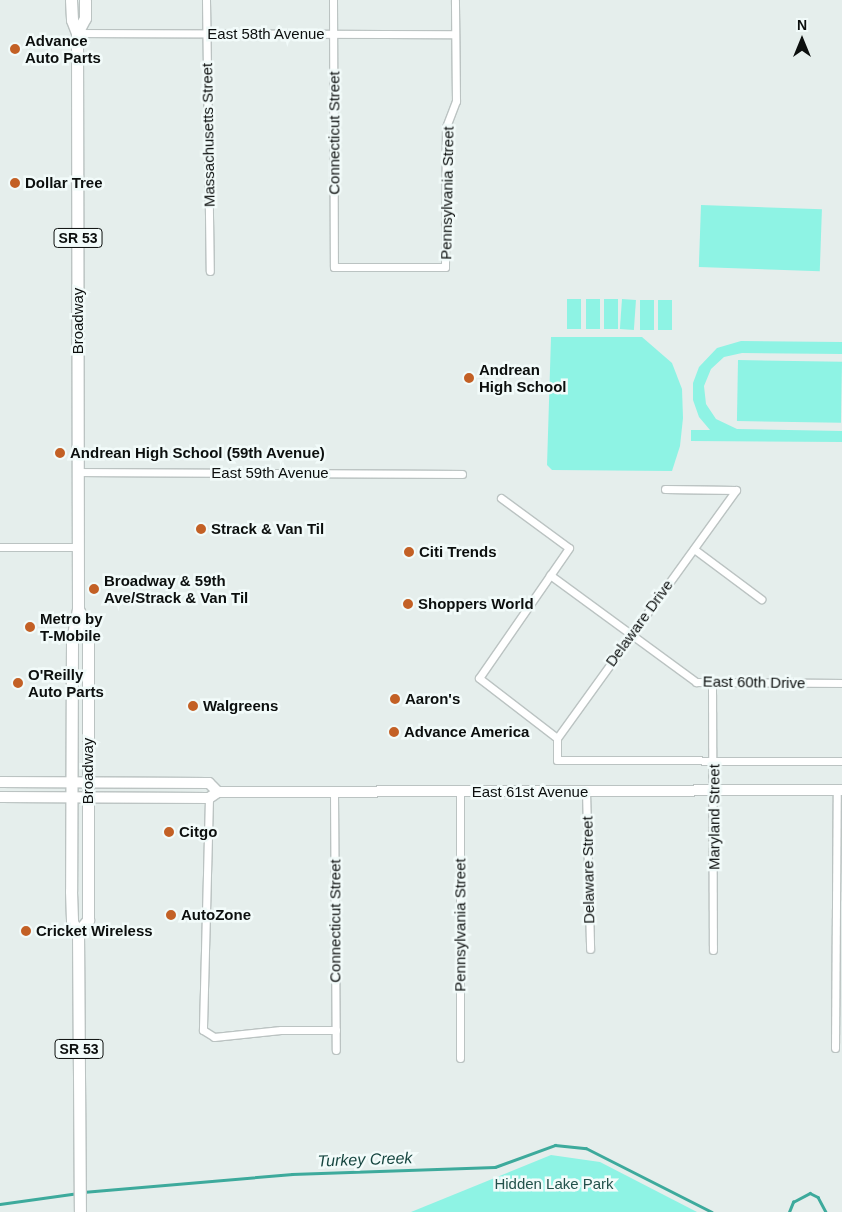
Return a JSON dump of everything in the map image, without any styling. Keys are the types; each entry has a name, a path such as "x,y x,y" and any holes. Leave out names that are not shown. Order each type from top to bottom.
{"main road":[{"name":"Broadway","path":"71,0 72,20 77,33 78,472 78,608 72,640 71,797 72,922 78,932 78,1166 80,1212"},
{"name":"Broadway","path":"77,33 85,18 85,0"},
{"name":"Broadway","path":"78,608 88,640 88,920 78,932"},
{"name":"East 61st Avenue","path":"0,782 209,783 218,792 840,790"},
{"path":"0,797 209,798 218,792"}],"street":[{"name":"Massachusetts Street","path":"206,0 210,271"},
{"name":"Connecticut Street","path":"333,0 334,267 446,267"},
{"name":"Pennsylvania Street","path":"446,267 446,127 456,101 455,0"},
{"name":"East 58th Avenue","path":"77,33 455,34"},
{"name":"East 59th Avenue","path":"78,472 462,474"},
{"name":"Delaware Drive","path":"557,738 736,490 665,489"},
{"path":"500,498 569,548 479,678 557,738 557,760 842,761"},
{"path":"0,546 78,547"},
{"path":"694,549 761,599"},
{"name":"East 60th Drive","path":"550,575 632,632 696,682 712,684 842,683"},
{"name":"Maryland Street","path":"712,684 714,761 713,950"},
{"path":"835,1048 840,790"},
{"name":"Delaware Street","path":"586,791 590,949"},
{"name":"Pennsylvania Street","path":"460,792 460,1058"},
{"name":"Connecticut Street","path":"334,793 336,1050"},
{"path":"209,798 203,1030 214,1037 281,1030 336,1030"}],"green space":[{"path":"701,205 822,209 820,271 699,267"},
{"path":"567,299 581,299 581,329 567,329"},
{"path":"586,299 600,299 600,329 586,329"},
{"path":"604,299 618,299 618,329 604,329"},
{"path":"622,299 636,300 634,330 620,329"},
{"path":"640,300 654,300 654,330 640,330"},
{"path":"658,300 672,300 672,330 658,330"},
{"path":"551,337 642,337 672,363 682,389 683,418 680,446 672,471 552,470 547,465"},
{"path":"741,341 842,342 842,354 742,353 724,357 711,369 704,386 706,404 716,419 737,429 842,431 842,442 691,441 691,430 710,430 699,417 693,400 693,383 699,367 717,348"},
{"path":"738,360 842,362 841,423 737,421"},
{"name":"Hidden Lake Park","path":"551,1155 600,1162 697,1212 411,1212"}],"waterway":[{"name":"Turkey Creek","path":"83,1192 292,1174 495,1167 555,1145 586,1148 712,1212"},
{"name":"Turkey Creek","path":"0,1204 78,1193"},
{"name":"Turkey Creek","path":"789,1212 793,1202 810,1193 818,1197 826,1212"}],"place":[{"name":"Advance Auto Parts","path":"15,49"},
{"name":"Dollar Tree","path":"15,183"},
{"name":"Andrean High School","path":"469,378"},
{"name":"Andrean High School (59th Avenue)","path":"60,453"},
{"name":"Strack & Van Til","path":"201,529"},
{"name":"Citi Trends","path":"409,552"},
{"name":"Broadway & 59th Ave/Strack & Van Til","path":"94,589"},
{"name":"Shoppers World","path":"408,604"},
{"name":"Metro by T-Mobile","path":"30,627"},
{"name":"O'Reilly Auto Parts","path":"18,683"},
{"name":"Aaron's","path":"395,699"},
{"name":"Walgreens","path":"193,706"},
{"name":"Advance America","path":"394,732"},
{"name":"Citgo","path":"169,832"},
{"name":"AutoZone","path":"171,915"},
{"name":"Cricket Wireless","path":"26,931"}]}
